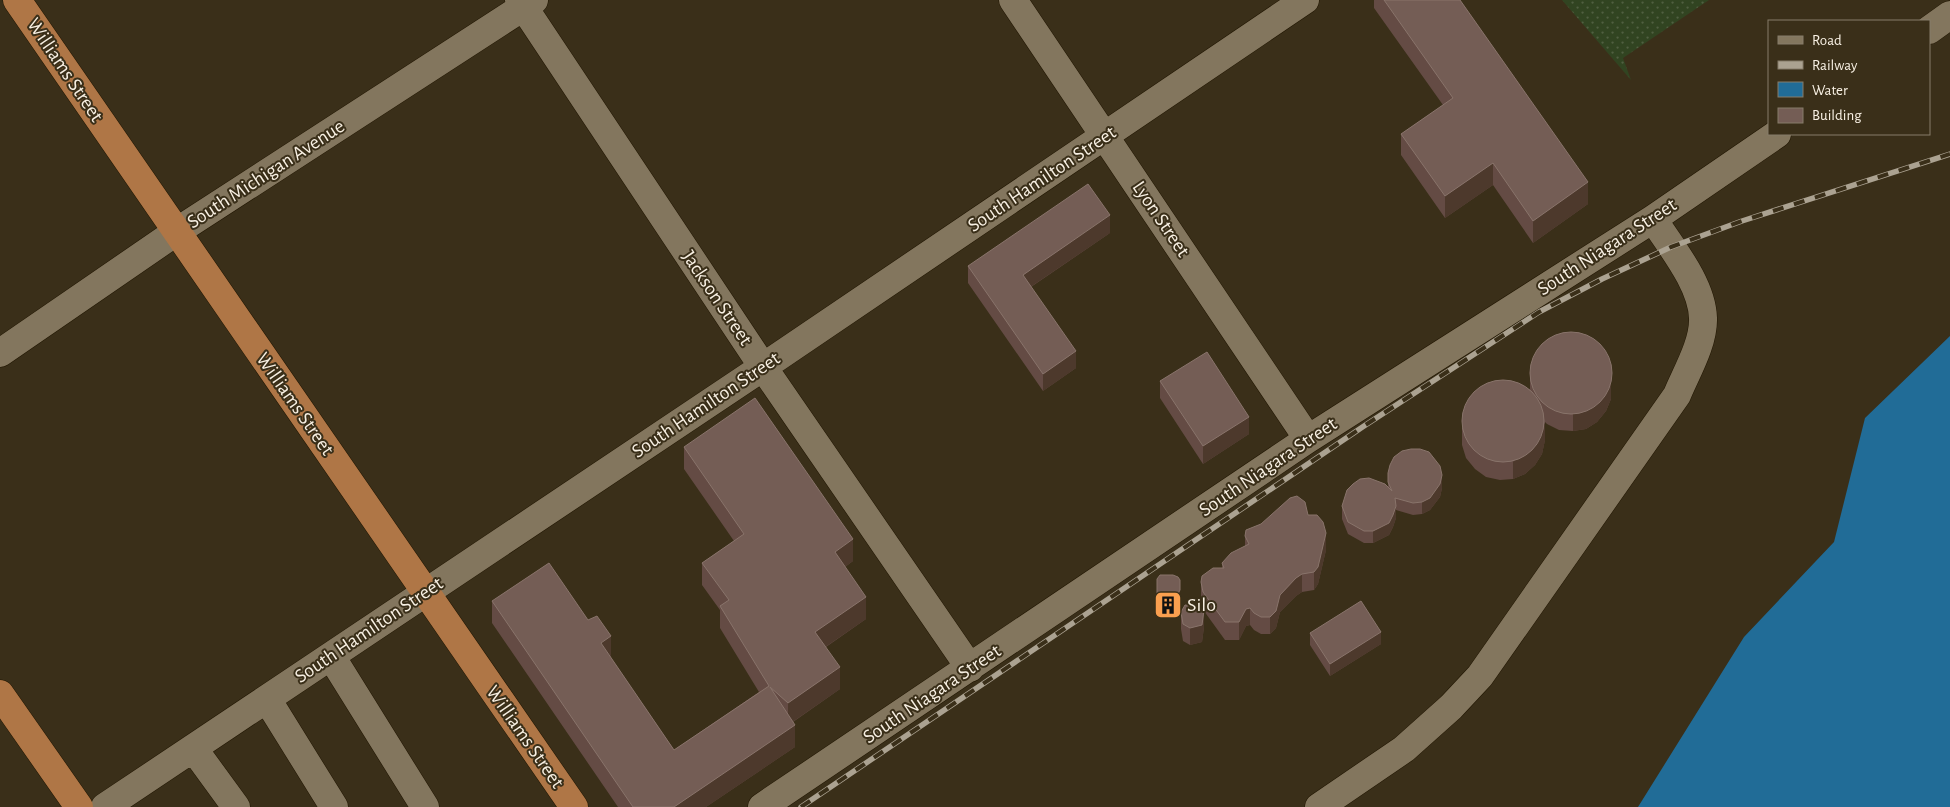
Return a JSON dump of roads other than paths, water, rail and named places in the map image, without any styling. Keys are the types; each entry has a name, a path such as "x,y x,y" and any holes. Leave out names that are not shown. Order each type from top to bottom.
{"highway":[{"name":"Williams Street","path":"17,0 574,807"},
{"path":"0,694 79,807"}],"street":[{"name":"Lyon Street","path":"1013,0 1308,439"},
{"name":"South Hamilton Street","path":"105,807 763,367 1305,0"},
{"name":"South Michigan Avenue","path":"0,353 176,232 526,2"},
{"name":"Jackson Street","path":"526,2 763,367 970,668"},
{"path":"1930,29 1950,15"},
{"name":"South Niagara Street","path":"762,807 1308,439 1653,219 1776,135"},
{"path":"1318,807 1404,749 1451,708 1480,676 1677,395 1697,347 1703,319 1698,291 1653,219"},
{"path":"331,656 425,807"},
{"path":"267,699 334,807"},
{"path":"193,748 236,807"}],"water":[{"path":"1950,336 1950,807 1638,807 1744,637 1834,542 1865,418"}],"railway":[{"path":"801,807 1364,426 1539,312 1602,279 1671,247 1742,221 1950,154"}],"place":[{"name":"Silo","path":"1168,605"}]}
